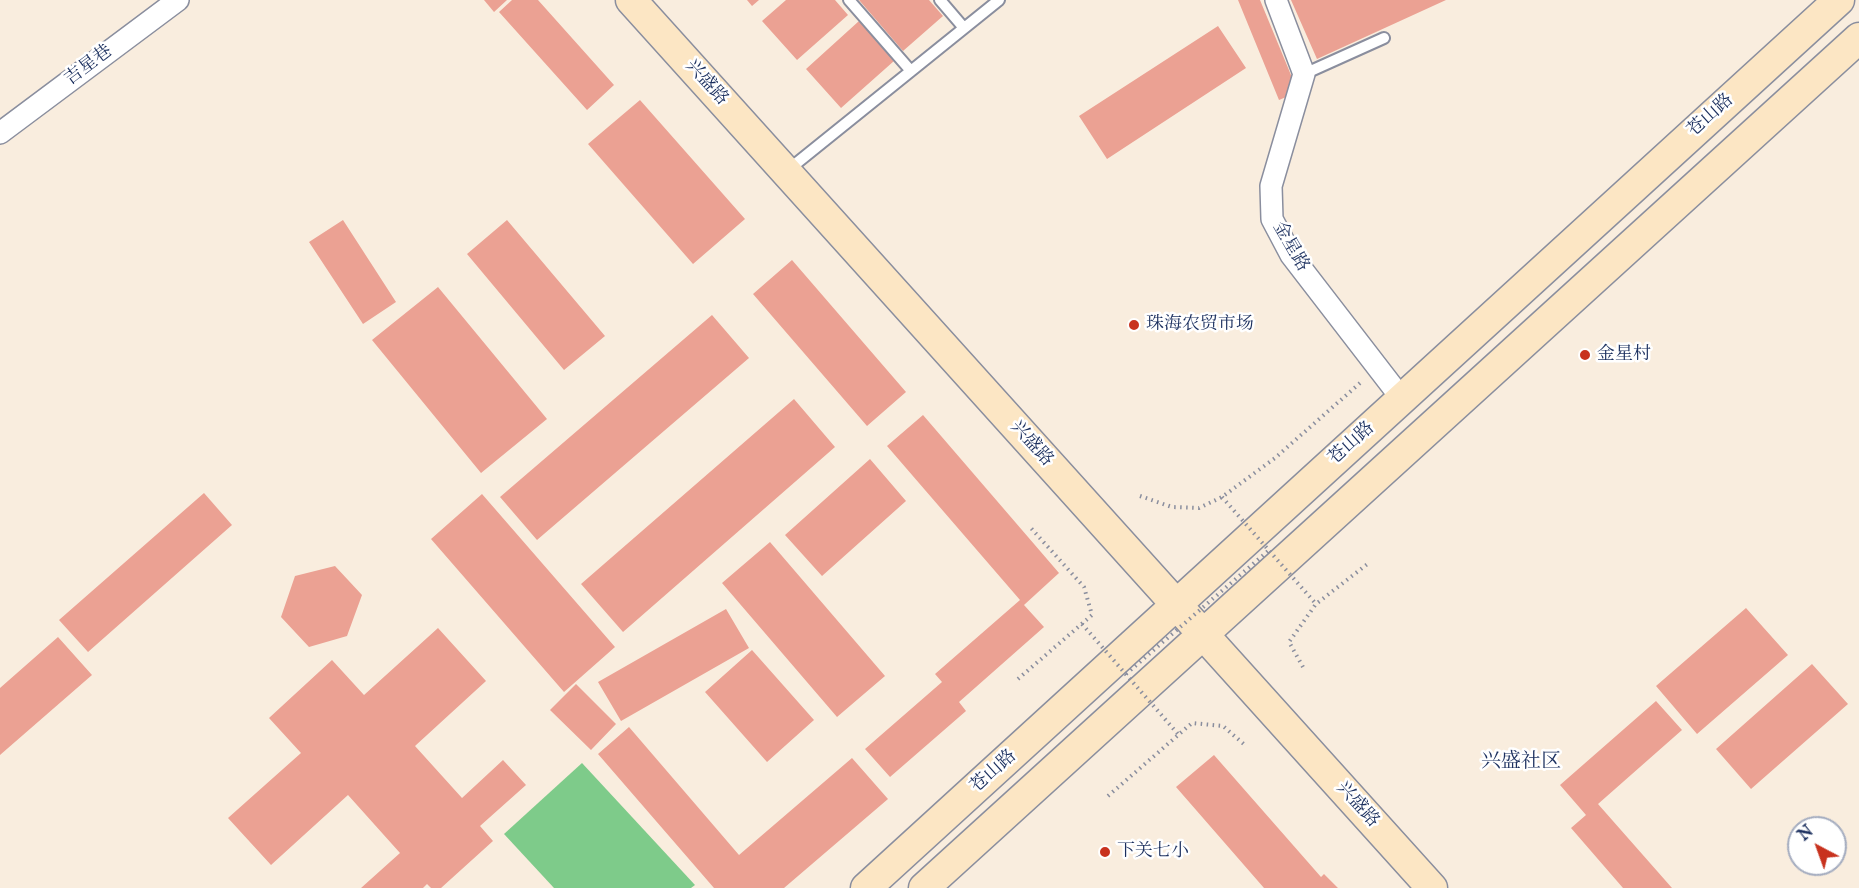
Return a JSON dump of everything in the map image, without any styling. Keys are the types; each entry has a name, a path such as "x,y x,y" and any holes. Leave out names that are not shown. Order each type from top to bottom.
{"main road":[{"name":"兴盛路","path":"631,0 1432,888"},
{"name":"苍山路","path":"866,888 1839,0"},
{"path":"924,888 1859,38"}],"street":[{"name":"吉星巷","path":"0,133 178,0"},
{"path":"1276,0 1304,74"},
{"name":"金星路","path":"1304,74 1271,186 1272,219 1292,255 1376,369 1402,399"}],"lane":[{"path":"849,0 911,71"},
{"path":"940,0 964,28"},
{"path":"786,172 999,0"},
{"path":"1304,74 1384,38"}],"path":[{"path":"1140,496 1172,507 1199,508 1222,497 1275,458 1376,369"},
{"path":"1222,497 1316,604"},
{"path":"1018,679 1092,615 1084,587 1030,527"},
{"path":"1126,674 1268,551"},
{"path":"1303,667 1289,642 1316,604 1370,562"},
{"path":"1082,624 1178,734"},
{"path":"1108,796 1192,723 1223,726 1246,746"}],"green space":[{"path":"582,763 695,885 691,888 554,888 504,834"}],"building":[{"path":"484,0 507,0 494,12"},
{"path":"512,0 538,0 614,85 587,110 499,12"},
{"path":"747,0 759,0 752,6"},
{"path":"786,0 835,0 848,15 797,60 762,21"},
{"path":"859,0 929,0 943,16 903,51"},
{"path":"1238,0 1260,0 1298,92 1279,100"},
{"path":"1291,0 1446,0 1317,59"},
{"path":"859,21 894,61 841,108 806,69"},
{"path":"1218,26 1246,68 1107,159 1079,116"},
{"path":"640,100 745,219 693,264 588,144"},
{"path":"343,220 396,302 363,324 309,242"},
{"path":"507,220 605,336 564,370 467,254"},
{"path":"792,260 906,392 867,426 753,294"},
{"path":"438,287 547,419 481,473 372,340"},
{"path":"712,315 749,358 537,540 500,497"},
{"path":"794,399 835,447 623,632 581,584"},
{"path":"923,415 1059,573 1024,605 1044,627 959,702 966,711 890,777 865,749 942,682 935,674 1020,600 887,446"},
{"path":"870,459 906,501 822,576 785,535"},
{"path":"204,493 232,525 88,652 59,620"},
{"path":"482,494 615,647 564,692 431,539"},
{"path":"770,542 885,676 837,717 722,583"},
{"path":"335,566 362,595 347,636 309,647 281,617 295,576"},
{"path":"1746,608 1788,655 1697,734 1656,686"},
{"path":"726,609 749,648 621,721 598,682"},
{"path":"438,628 486,681 415,746 462,798 503,760 526,785 480,826 493,841 441,888 431,888 427,884 423,888 361,888 400,853 348,795 271,865 228,818 301,753 269,718 332,660 364,695"},
{"path":"58,637 92,675 0,755 0,688"},
{"path":"752,650 814,720 767,762 705,692"},
{"path":"1812,664 1848,704 1751,789 1716,749"},
{"path":"576,684 616,724 591,750 550,710"},
{"path":"1656,701 1682,730 1598,804 1672,888 1623,888 1571,828 1586,815 1560,785"},
{"path":"629,727 739,855 852,758 888,799 784,888 714,888 598,754"},
{"path":"1214,755 1321,877 1324,874 1338,888 1264,888 1176,787"}],"place":[{"name":"珠海农贸市场","path":"1134,325"},
{"name":"金星村","path":"1585,355"},
{"name":"下关七小","path":"1105,852"}],"district":[{"name":"兴盛社区","path":"1521,763"}]}
